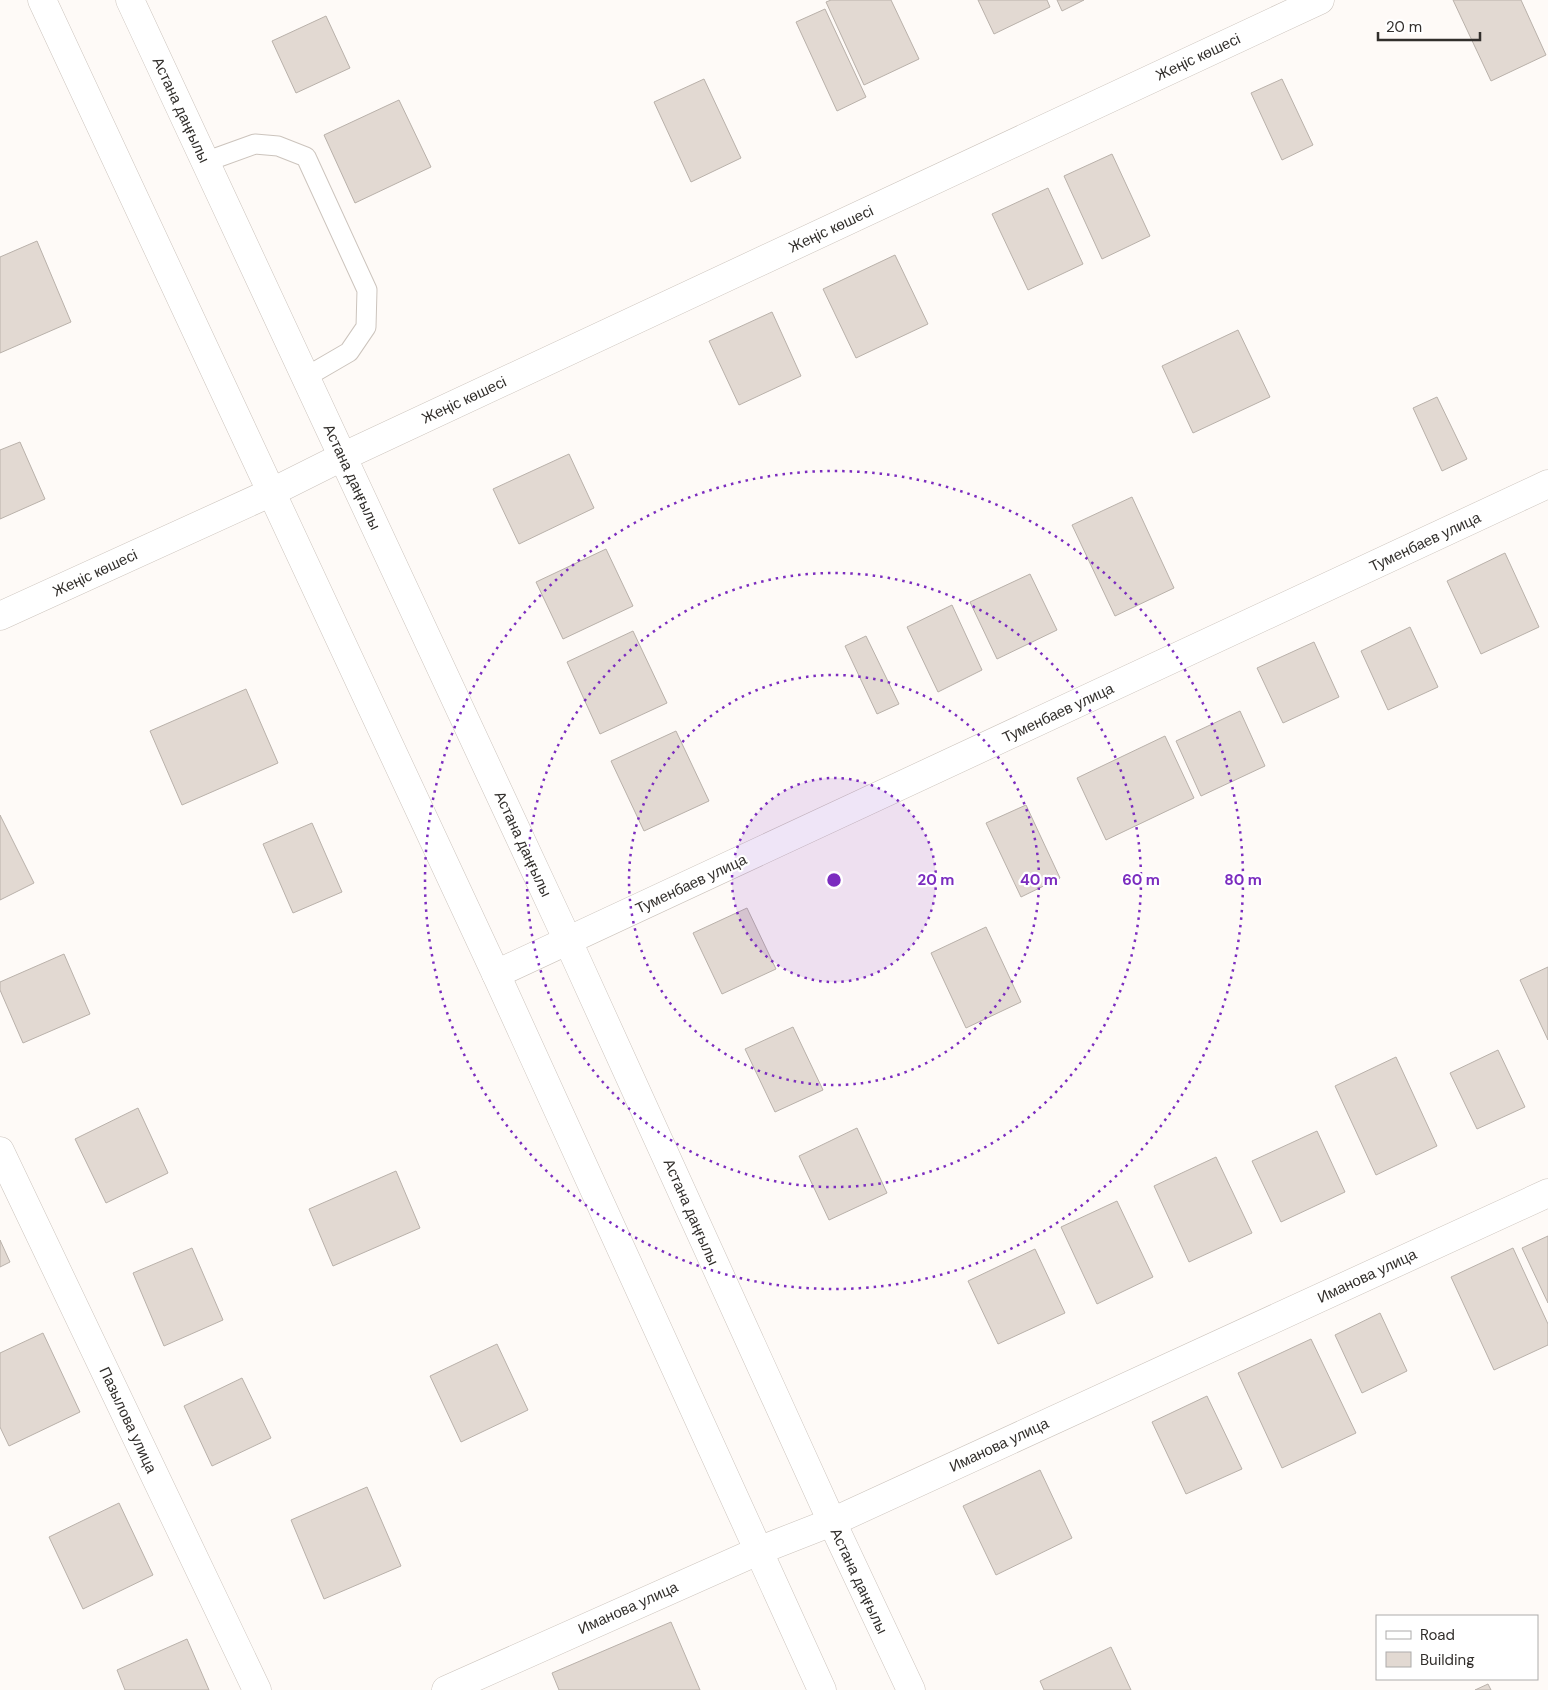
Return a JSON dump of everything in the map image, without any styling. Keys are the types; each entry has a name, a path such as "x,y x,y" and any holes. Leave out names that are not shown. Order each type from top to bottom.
{"street":[{"path":"42,0 496,974 822,1690"},
{"name":"Астана даңғылы","path":"130,0 568,941 832,1522 911,1690"},
{"name":"Жеңіс көшесі","path":"0,616 272,492 342,457 1320,0"},
{"name":"Туменбаев улица","path":"496,974 1548,484"},
{"name":"Пазылова улица","path":"0,1151 257,1690"},
{"name":"Иманова улица","path":"446,1690 758,1551 832,1522 1548,1193"}],"lane":[{"path":"206,162 254,144 278,146 306,157 366,290 366,327 349,352 306,376"}],"building":[{"path":"831,0 891,0 919,59 864,85 826,2"},
{"path":"978,0 1047,0 1050,7 994,34"},
{"path":"1057,0 1084,0 1062,11"},
{"path":"1453,0 1521,0 1546,55 1491,81"},
{"path":"825,9 866,97 837,111 796,22"},
{"path":"326,16 350,68 296,93 272,41"},
{"path":"704,79 741,158 691,182 654,102"},
{"path":"1282,79 1313,145 1282,160 1251,93"},
{"path":"399,100 431,167 355,203 324,135"},
{"path":"1112,154 1150,236 1102,259 1064,176"},
{"path":"1048,188 1083,264 1028,290 992,214"},
{"path":"37,241 71,322 0,353 0,257"},
{"path":"895,255 928,324 856,358 823,289"},
{"path":"772,312 801,376 739,405 709,341"},
{"path":"1238,330 1270,397 1193,433 1162,366"},
{"path":"1437,397 1467,459 1442,471 1413,408"},
{"path":"20,442 45,499 0,519 0,450"},
{"path":"569,454 594,508 519,544 493,489"},
{"path":"1132,497 1174,588 1115,616 1072,525"},
{"path":"606,549 633,606 563,639 536,582"},
{"path":"1505,553 1539,627 1481,654 1447,581"},
{"path":"1030,574 1057,630 997,659 970,602"},
{"path":"952,605 982,670 938,692 907,627"},
{"path":"1410,627 1438,687 1388,710 1361,651"},
{"path":"633,631 667,703 600,734 567,662"},
{"path":"866,636 899,704 877,714 845,646"},
{"path":"1314,642 1339,697 1283,723 1257,668"},
{"path":"246,689 278,763 182,805 150,731"},
{"path":"1240,711 1265,766 1201,796 1176,741"},
{"path":"676,731 709,801 644,831 611,761"},
{"path":"1165,736 1194,798 1106,840 1077,778"},
{"path":"1026,805 1060,878 1021,897 986,823"},
{"path":"0,815 34,883 0,900"},
{"path":"312,823 342,892 293,913 263,844"},
{"path":"747,908 776,969 722,994 693,933"},
{"path":"986,927 1021,1002 966,1028 931,953"},
{"path":"64,954 90,1014 23,1043 0,990 0,982"},
{"path":"1548,967 1548,1040 1520,980"},
{"path":"793,1027 823,1090 775,1112 745,1049"},
{"path":"1498,1050 1525,1107 1477,1129 1450,1073"},
{"path":"1396,1057 1437,1146 1376,1175 1335,1086"},
{"path":"138,1108 168,1173 106,1203 75,1139"},
{"path":"857,1128 887,1193 829,1220 799,1156"},
{"path":"1317,1131 1345,1192 1281,1222 1252,1161"},
{"path":"1216,1157 1252,1233 1189,1262 1154,1186"},
{"path":"396,1171 420,1228 333,1266 309,1209"},
{"path":"1117,1201 1153,1277 1097,1304 1061,1227"},
{"path":"1548,1236 1548,1303 1522,1248"},
{"path":"0,1240 10,1262 0,1267"},
{"path":"192,1248 223,1320 164,1346 133,1273"},
{"path":"1513,1248 1548,1324 1548,1345 1494,1370 1451,1277"},
{"path":"1035,1249 1065,1313 998,1344 968,1281"},
{"path":"1380,1313 1407,1371 1362,1393 1335,1335"},
{"path":"43,1333 80,1412 9,1446 0,1427 0,1353"},
{"path":"1311,1339 1356,1433 1282,1468 1238,1373"},
{"path":"497,1344 528,1410 461,1442 430,1376"},
{"path":"242,1378 271,1438 212,1466 184,1406"},
{"path":"1207,1396 1242,1469 1186,1494 1152,1422"},
{"path":"1040,1470 1072,1538 996,1575 963,1506"},
{"path":"367,1487 401,1566 324,1599 291,1520"},
{"path":"119,1503 153,1575 83,1609 49,1537"},
{"path":"671,1622 700,1690 559,1690 552,1673"},
{"path":"187,1639 209,1690 125,1690 117,1670"},
{"path":"1111,1647 1131,1690 1044,1690 1040,1681"},
{"path":"1488,1684 1491,1690 1475,1690"}]}
